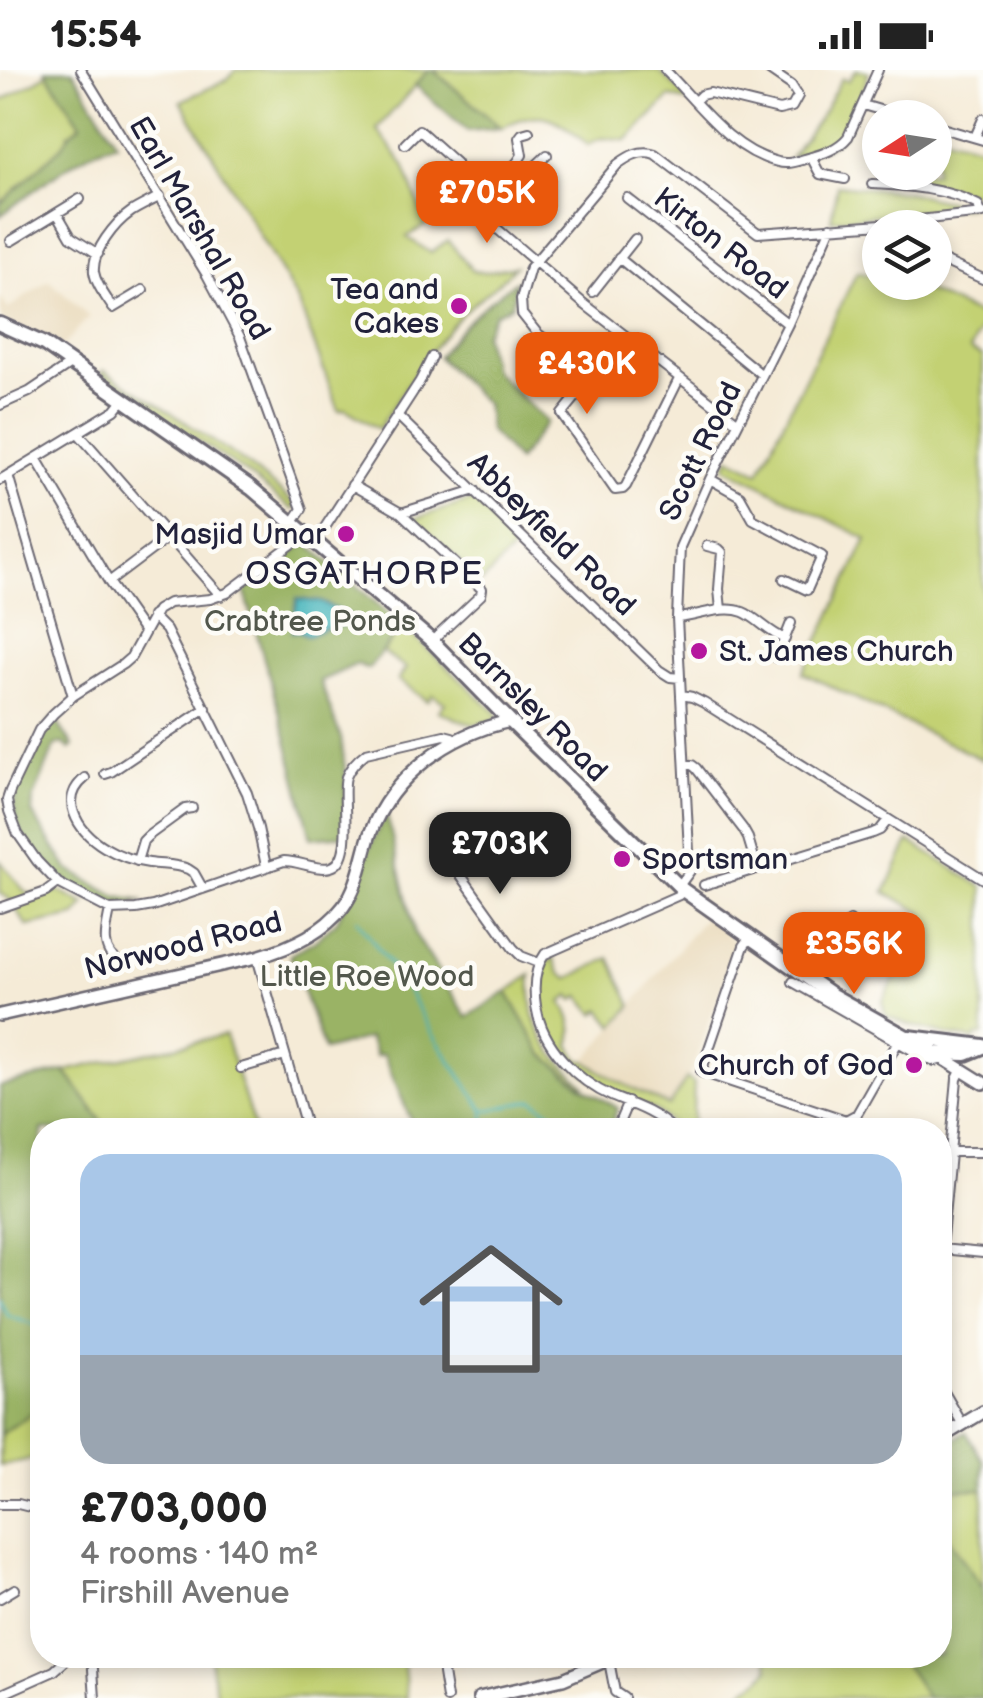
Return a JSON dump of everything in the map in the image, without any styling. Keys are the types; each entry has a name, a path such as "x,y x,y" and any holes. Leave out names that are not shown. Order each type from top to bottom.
{"main road":[{"name":"Barnsley Road","path":"0,324 44,344 250,488 432,641 681,888 810,981 902,1039 939,1056"},
{"path":"902,1039 983,1047"},
{"path":"939,1056 966,1054 983,1047"}],"street":[{"name":"Earl Marshal Road","path":"82,70 216,290 240,337 302,509 292,524"},
{"path":"665,70 712,124 780,163 812,157 843,144 862,105"},
{"path":"695,100 710,93 779,110 792,107 798,96 794,88 769,70"},
{"path":"864,100 878,70"},
{"path":"952,131 979,138 983,119"},
{"path":"405,144 419,130 456,163 465,200 534,263 737,422"},
{"path":"460,187 490,181 514,168 522,155 518,138 528,132"},
{"path":"594,376 536,334 525,320 521,299 530,268 628,157 643,152 654,154 758,234 862,226"},
{"path":"514,168 526,174 547,155"},
{"path":"812,157 820,174 845,180"},
{"path":"929,190 960,197 978,206 982,213 952,217"},
{"path":"142,290 112,308 94,273 98,254 119,222 160,196"},
{"name":"Kirton Road","path":"627,198 788,324"},
{"path":"12,241 80,199"},
{"path":"57,213 71,237 98,254"},
{"path":"643,228 652,218"},
{"name":"Scott Road","path":"681,888 690,871 677,618 680,547 831,227"},
{"path":"593,292 634,239"},
{"path":"619,258 762,375"},
{"path":"952,265 983,279"},
{"path":"612,353 562,414 612,487 619,490 626,486 679,379"},
{"path":"322,532 432,357"},
{"path":"0,405 29,392 72,363"},
{"path":"73,696 4,478 118,408 124,400"},
{"name":"Abbeyfield Road","path":"397,415 659,670 680,678"},
{"path":"78,433 221,596"},
{"path":"36,458 109,582 144,632"},
{"path":"710,480 740,496 760,523 822,556 807,590 784,579"},
{"path":"352,485 401,513 482,592 432,641"},
{"path":"401,513 475,490"},
{"path":"304,535 221,596 169,603 157,610 131,657 53,714 31,744 7,800 8,811 26,847 58,883 110,910 153,906 284,861 326,868 338,864 342,857 346,826 344,788 357,760 366,752 444,735 455,741"},
{"path":"109,582 170,536"},
{"path":"706,546 722,552 720,610"},
{"path":"677,618 720,610 741,611 785,640"},
{"path":"152,616 166,630 253,810 266,866"},
{"path":"777,658 791,623"},
{"path":"682,695 704,703 983,878"},
{"path":"105,774 206,708"},
{"name":"Norwood Road","path":"0,1016 294,945 342,909 355,885 372,830 392,794 423,763 455,741 510,721"},
{"path":"685,766 696,768 743,829 757,868"},
{"path":"85,778 73,797 72,808 83,828 101,844 138,861 180,866 194,872 203,889"},
{"path":"138,861 148,836 192,808"},
{"path":"704,885 874,834 888,820"},
{"path":"445,853 513,948 539,963"},
{"path":"0,908 46,892 58,883"},
{"path":"658,1118 600,1090 574,1070 546,1037 537,1014 535,978 539,963 553,949 679,895 681,888"},
{"path":"110,910 105,944 110,957 120,963"},
{"path":"810,981 850,920"},
{"path":"750,938 701,1072 840,1118"},
{"path":"257,956 303,1118"},
{"path":"792,982 902,1039 856,1114 849,1118"},
{"path":"241,1068 285,1055"},
{"path":"939,1056 983,1084"},
{"path":"952,1131 957,1079 962,1071"},
{"path":"621,1118 628,1102"},
{"path":"952,1152 983,1152"},
{"path":"952,1250 983,1253"},
{"path":"952,1405 963,1424"},
{"path":"952,1431 983,1412"},
{"path":"0,1504 30,1507"},
{"path":"0,1598 15,1589"},
{"path":"0,1695 57,1668"},
{"path":"93,1668 95,1698"},
{"path":"445,1668 447,1698"},
{"path":"480,1698 508,1695 590,1668"},
{"path":"614,1668 615,1692 624,1698"}],"shaded area":[{"path":"49,280 89,317 62,347 0,319 0,297 8,309"},
{"path":"706,916 737,944 693,1068 670,1106 585,1061"}],"green space":[{"path":"45,70 73,70 117,143 73,163 0,216 0,203 81,124"},
{"path":"235,70 429,70 377,129 404,165 426,225 407,237 431,253 448,240 473,271 515,266 450,327 379,429 345,409 339,411 299,303 181,101 227,80"},
{"path":"429,70 501,128 468,131 415,85"},
{"path":"433,70 658,70 692,103 670,97 627,140 604,138 588,145 567,127 539,116 501,128"},
{"path":"856,70 869,72 843,135 828,146 791,157 842,78 848,81"},
{"path":"48,74 81,124 69,134 64,145 0,203 0,102"},
{"path":"952,139 983,147 983,196 952,189"},
{"path":"837,185 906,192 970,206 862,210 862,217 831,220"},
{"path":"857,272 862,273 862,300 946,300 983,317 970,350 983,356 983,760 803,673 867,539 725,467 730,457 759,472"},
{"path":"516,281 512,305 495,314 484,334 493,370 547,422 518,461 489,430 486,404 438,357 474,315"},
{"path":"103,370 244,462 297,505 293,510 246,473 101,374"},
{"path":"473,500 517,545 482,582 413,519"},
{"name":"Crabtree Ponds","path":"308,544 397,621 393,638 368,669 357,664 320,681 341,738 346,777 345,835 311,838 244,589"},
{"path":"397,621 499,717 482,724 462,721 439,711 445,703 433,695 428,701 398,680 406,668 383,652 393,638"},
{"path":"54,717 73,746 70,749 63,743 55,745 33,800 32,813 68,869 117,897 143,901 116,906 81,893 36,856 18,825 14,799 21,774"},
{"name":"Little Roe Wood","path":"386,812 415,934 467,1017 507,992 542,1053 581,1086 618,1108 614,1118 410,1118 383,1054 376,1056 369,1038 324,1050 290,955 337,921"},
{"path":"909,841 983,887 983,1035 975,1040 929,1031 886,1016 882,1002 918,935 923,913 885,892"},
{"path":"0,861 27,894 59,891 85,905 76,916 27,926 9,899 0,893"},
{"path":"553,957 560,973 569,978 610,958 632,1006 614,1026 601,1010 595,1014 580,996 574,1000 570,995 562,1002 571,1022 570,1045 579,1060 669,1106 687,1078 694,1083 693,1118 665,1118 610,1092 573,1065 548,1030 540,1009 541,971"},
{"path":"531,975 533,1010 542,1037 584,1085 542,1053 507,992"},
{"path":"225,1035 251,1118 99,1118 65,1071"},
{"path":"65,1071 99,1118 30,1118 30,1414 1,1434 0,1443 0,1086"},
{"path":"30,1414 30,1459 0,1466 1,1434"},
{"path":"966,1432 983,1461 983,1698 731,1698 760,1679 769,1668 952,1668 952,1441"},
{"path":"966,1432 983,1461 983,1489 952,1490 952,1441"},
{"path":"952,1544 983,1589 983,1698 927,1698 907,1668 952,1668"},
{"path":"211,1668 404,1668 407,1698 217,1698"}],"water":[{"path":"297,599 321,602 352,617 350,624 308,636 292,632"}],"waterway":[{"path":"357,920 403,982 483,1109 484,1118"},
{"path":"484,1109 533,1100 559,1118"},
{"path":"0,1298 7,1315 30,1323"}],"place":[{"name":"Tea and Cakes","path":"459,306"},
{"name":"Masjid Umar","path":"346,534"},
{"name":"St. James Church","path":"699,651"},
{"name":"Sportsman","path":"622,859"},
{"name":"Church of God","path":"914,1065"}],"district":[{"name":"OSGATHORPE","path":"365,573"}]}
